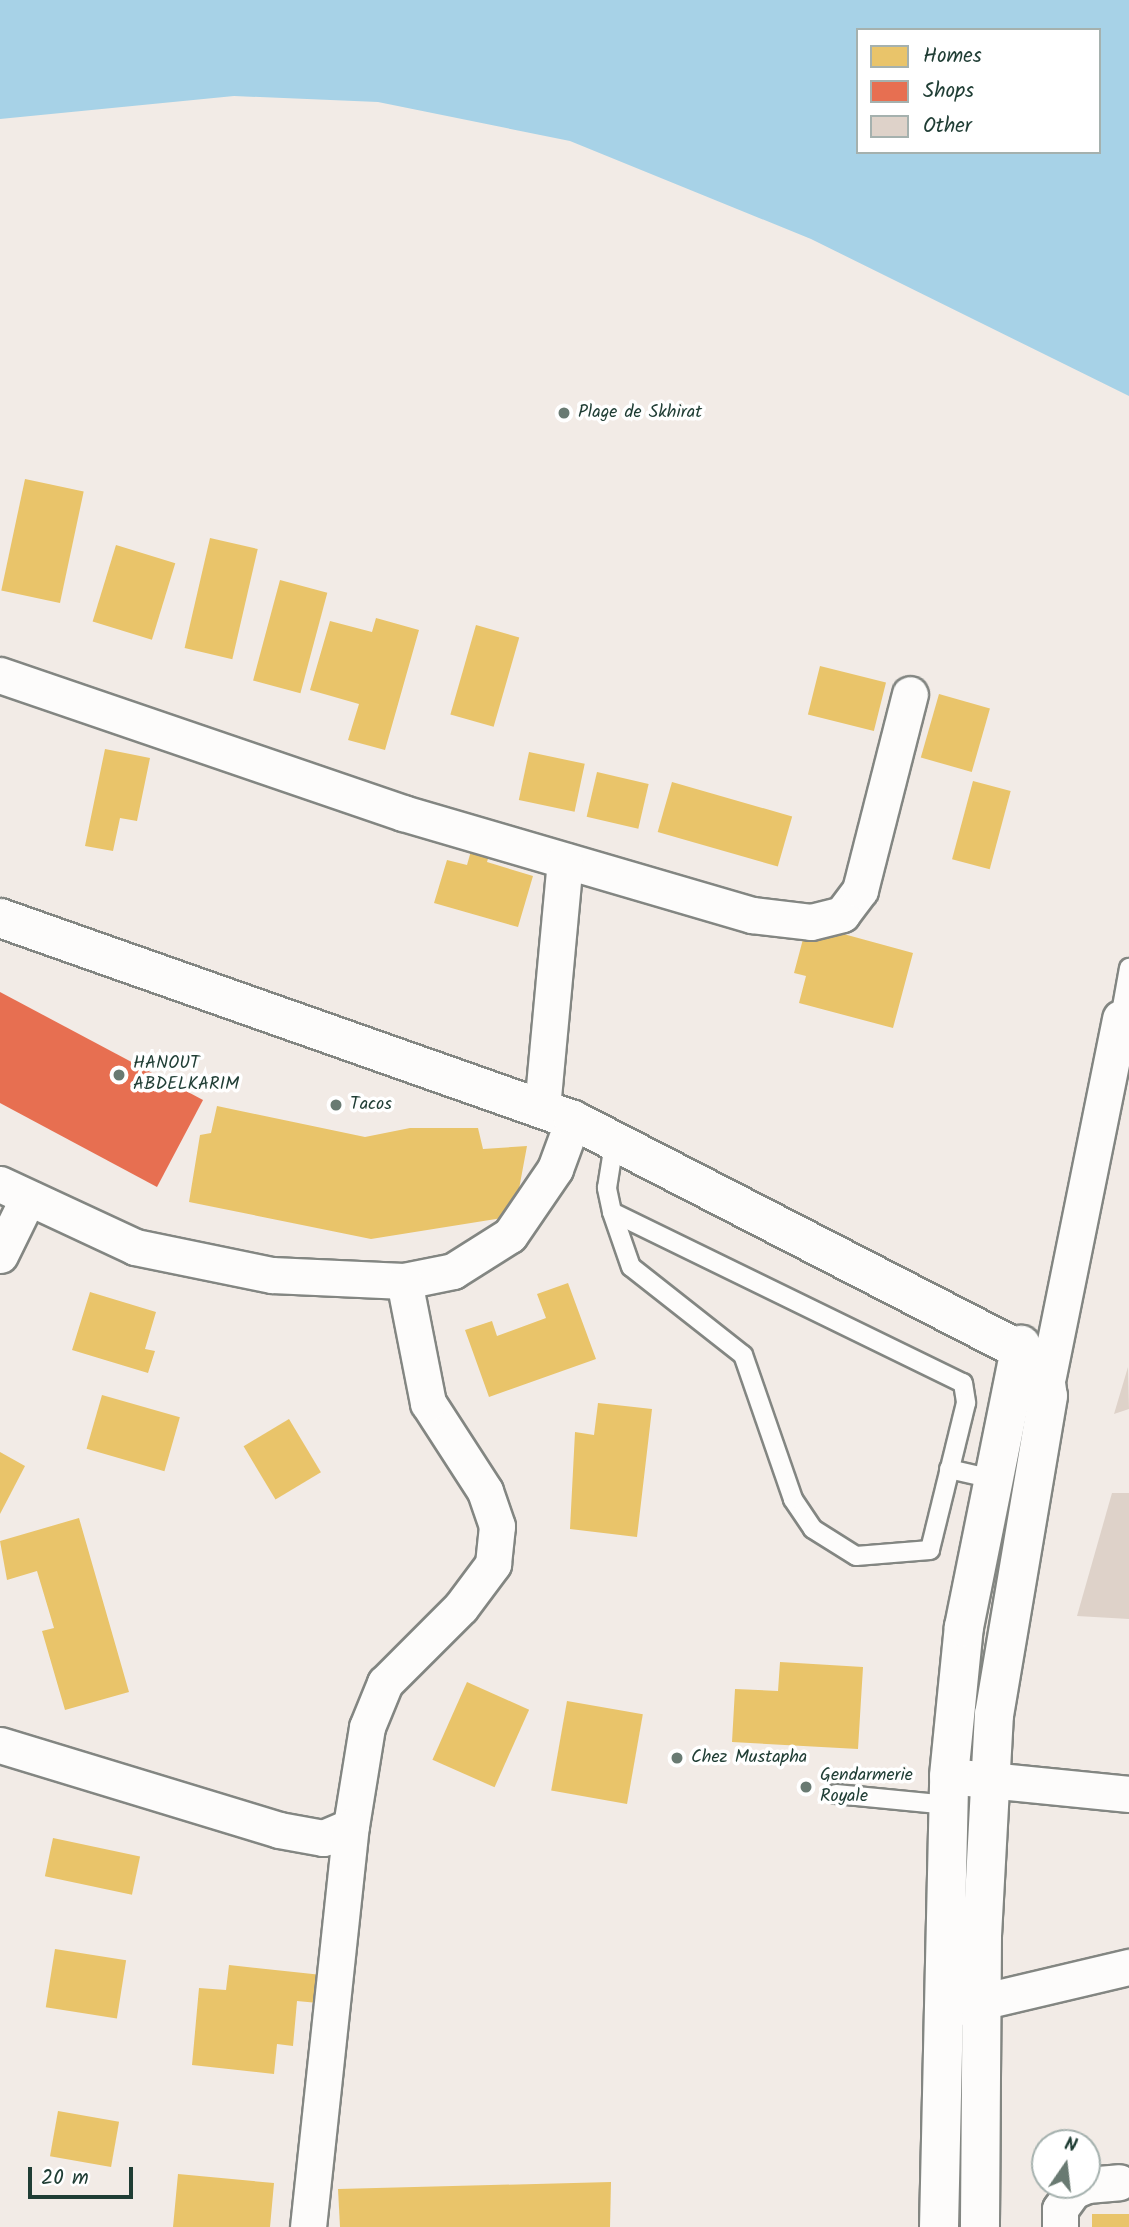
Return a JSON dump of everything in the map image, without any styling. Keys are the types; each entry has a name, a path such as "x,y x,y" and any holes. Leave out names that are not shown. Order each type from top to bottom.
{"street":[{"path":"0,675 403,813 773,919 811,922 842,914 860,890 910,694"},
{"path":"0,1255 14,1192 135,1247 272,1275 404,1281 453,1270 510,1235 555,1169 565,861"},
{"path":"0,918 557,1114 1021,1345 1043,1362 1048,1376"},
{"path":"980,2227 980,2003 990,1779 1062,1282 1120,1018"},
{"path":"308,2227 351,1825 367,1727 385,1683 461,1607 493,1564 497,1526 485,1491 428,1404 404,1281"},
{"path":"939,2227 948,1791 964,1627 1021,1345 1062,1282"},
{"path":"1,1743 279,1830 323,1838 351,1825"},
{"path":"948,1791 990,1779 1129,1794"},
{"path":"942,2011 1129,1967"},
{"path":"1060,2227 1060,2209 1067,2199"}],"lane":[{"path":"1120,1018 1129,968"},
{"path":"612,1212 955,1376 965,1387 966,1403 930,1550 856,1556 828,1544 793,1499 743,1355 631,1266 612,1212 607,1171 614,1143"},
{"path":"949,1469 992,1479"},
{"path":"836,1794 948,1791"}],"water":[{"path":"0,0 1129,0 1129,396 811,239 570,141 378,102 234,96 0,119"}],"building: Homes":[{"path":"25,479 84,491 60,603 1,591"},
{"path":"210,538 258,549 232,659 185,648"},
{"path":"116,545 175,563 152,640 93,622"},
{"path":"280,580 327,593 300,693 253,680"},
{"path":"376,618 419,630 385,750 348,740 359,704 310,690 330,621 372,632"},
{"path":"476,625 519,637 494,727 450,714"},
{"path":"820,666 886,682 874,731 808,715"},
{"path":"939,694 990,709 972,772 921,757"},
{"path":"105,749 150,758 137,821 120,818 113,851 85,846"},
{"path":"529,752 585,764 575,812 519,800"},
{"path":"597,772 649,784 638,829 587,817"},
{"path":"973,781 1011,791 990,869 952,859"},
{"path":"672,782 792,816 778,866 658,832"},
{"path":"475,837 493,842 487,862 533,876 518,927 434,903 447,860 467,865"},
{"path":"807,924 913,953 893,1028 799,1003 806,976 794,973"},
{"path":"217,1106 365,1137 410,1128 478,1128 483,1149 527,1146 514,1216 371,1239 189,1202 200,1135 211,1133"},
{"path":"568,1283 596,1359 489,1397 465,1330 492,1321 497,1336 546,1318 537,1294"},
{"path":"90,1292 156,1312 145,1349 155,1351 148,1373 72,1350"},
{"path":"102,1395 180,1417 164,1471 87,1449"},
{"path":"598,1403 652,1409 637,1537 570,1529 575,1432 594,1435"},
{"path":"289,1419 321,1472 276,1499 244,1446"},
{"path":"0,1452 25,1466 0,1514"},
{"path":"79,1518 129,1692 65,1710 42,1631 54,1628 37,1571 7,1580 0,1541"},
{"path":"780,1662 863,1667 858,1749 732,1742 735,1689 778,1691"},
{"path":"467,1682 529,1710 495,1787 432,1760"},
{"path":"567,1701 643,1714 627,1804 551,1791"},
{"path":"53,1838 140,1857 132,1895 45,1876"},
{"path":"55,1949 126,1960 117,2019 46,2007"},
{"path":"229,1965 322,1975 318,2003 297,2001 293,2046 277,2044 274,2074 192,2065 199,1988 226,1990"},
{"path":"58,2111 119,2122 111,2167 50,2156"},
{"path":"178,2174 274,2183 270,2227 173,2227"},
{"path":"611,2182 610,2227 340,2227 338,2189"},
{"path":"1092,2214 1129,2214 1129,2227 1092,2227"}],"building: Shops":[{"path":"0,992 203,1100 157,1187 0,1103"}],"building: Other":[{"path":"1128,1367 1129,1409 1114,1414"},
{"path":"1112,1493 1129,1493 1129,1619 1077,1616"}],"place":[{"name":"Plage de Skhirat","path":"564,413"},
{"name":"HANOUT ABDELKARIM","path":"119,1075"},
{"name":"Tacos","path":"336,1105"},
{"name":"Chez Mustapha","path":"677,1758"},
{"name":"Gendarmerie Royale","path":"806,1787"}]}
